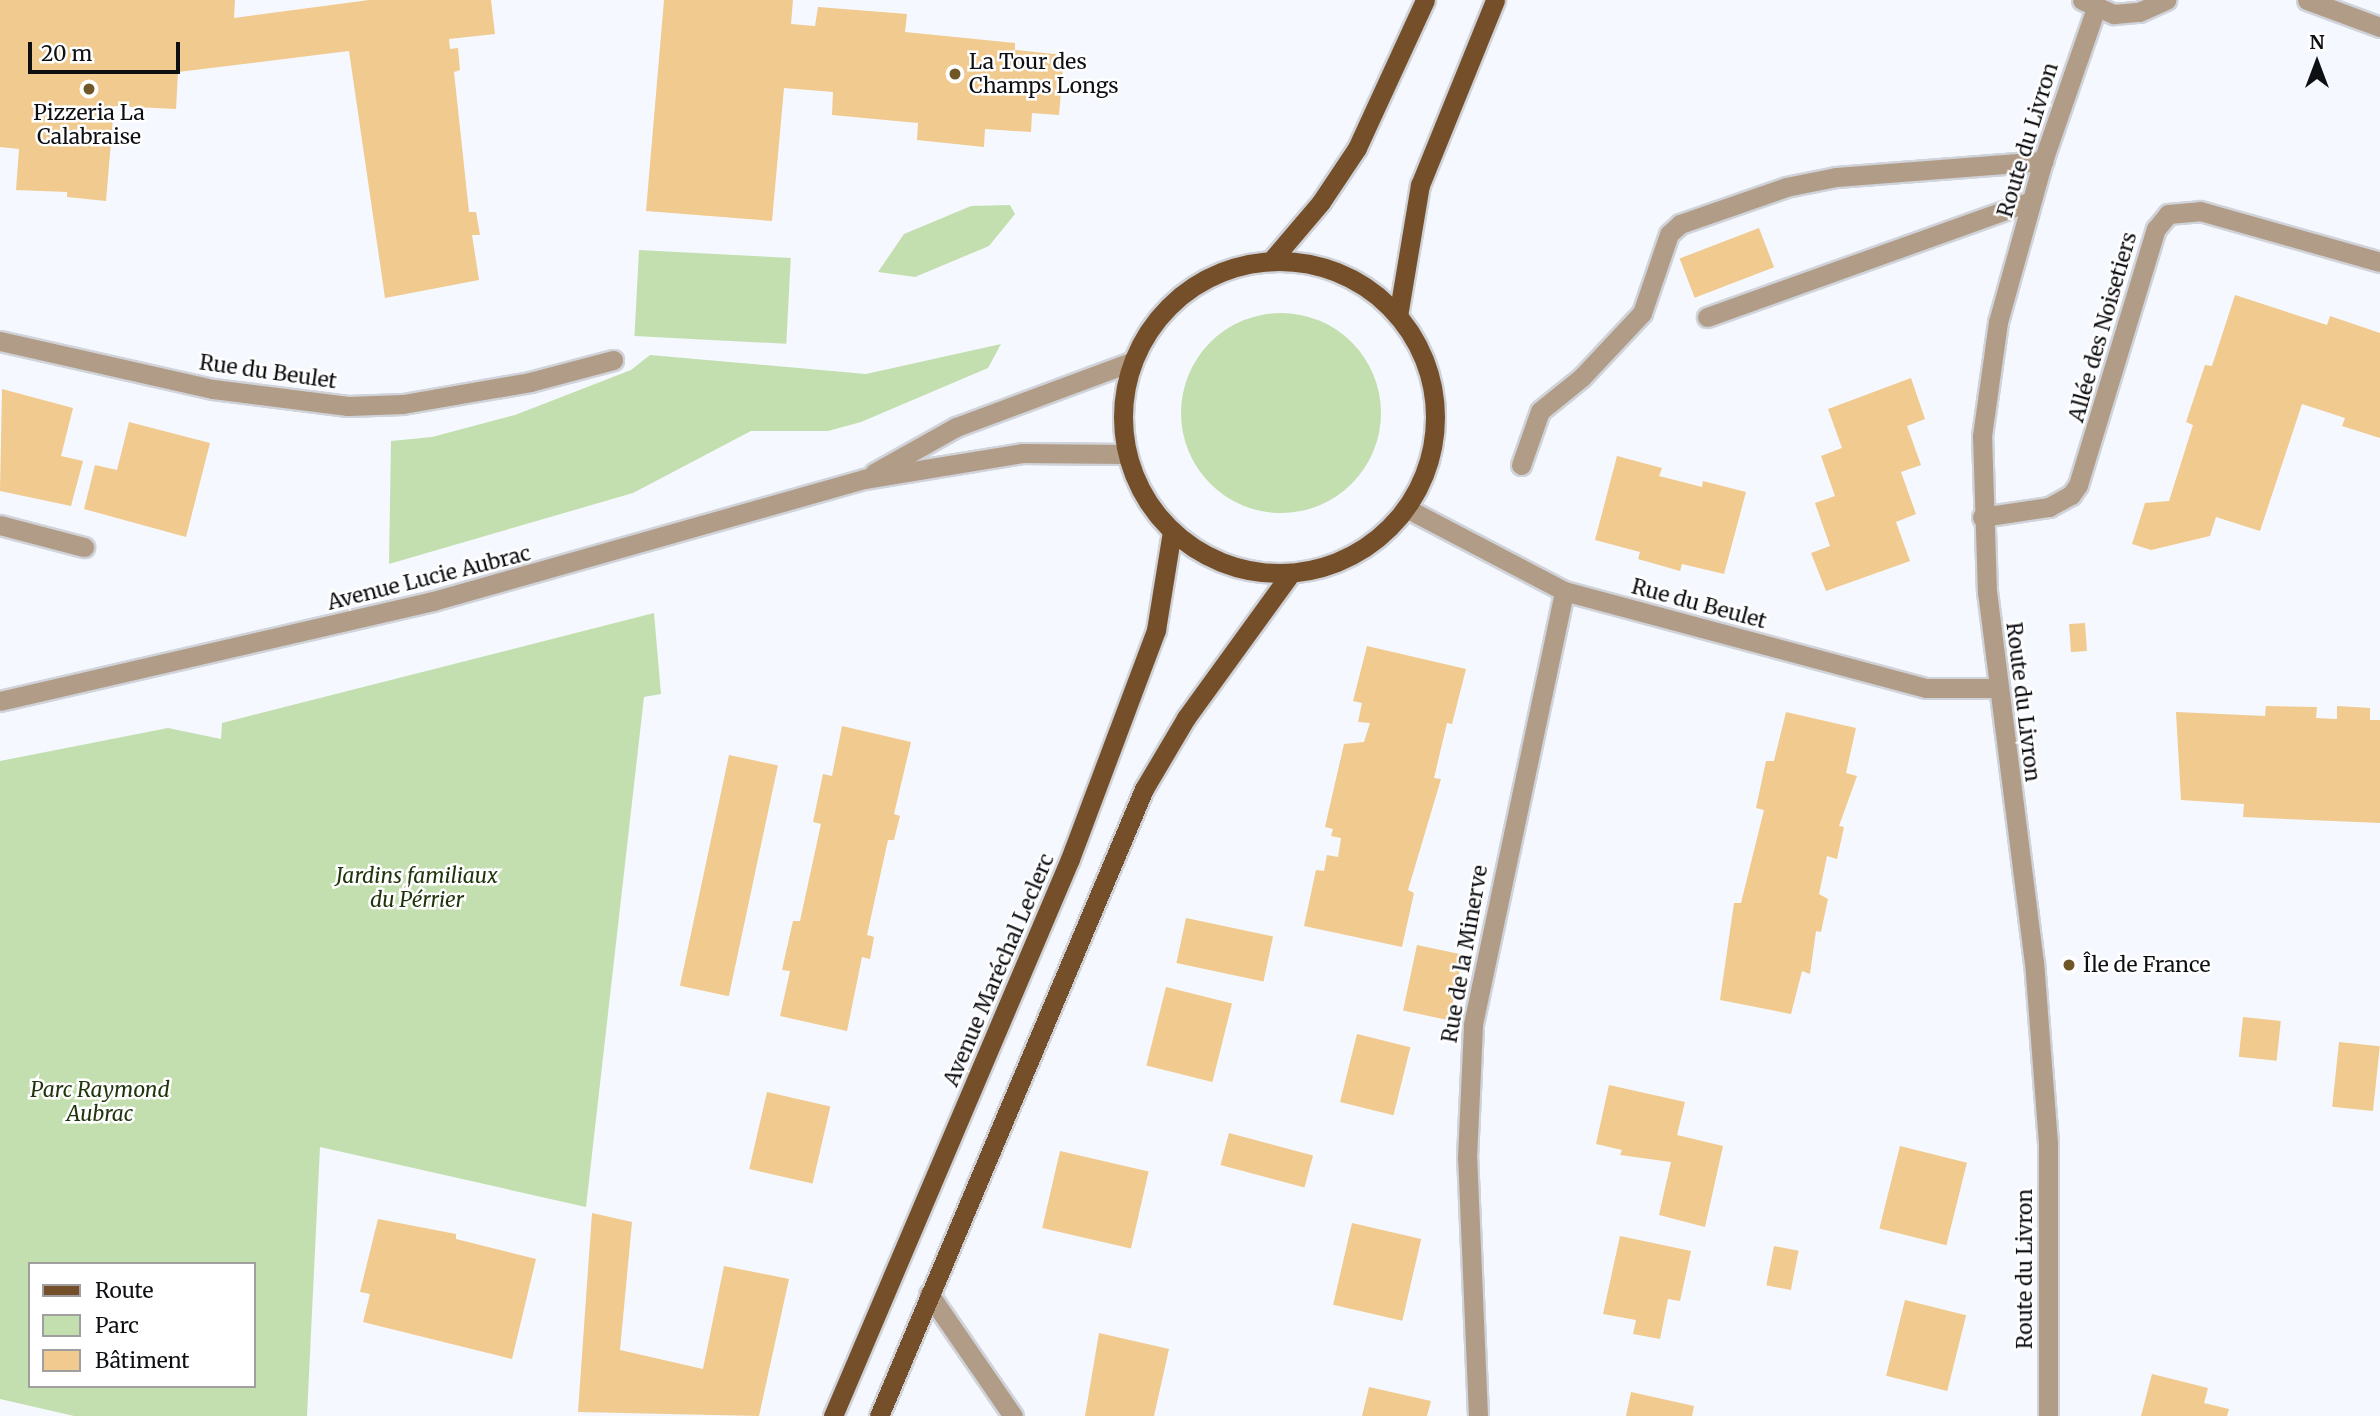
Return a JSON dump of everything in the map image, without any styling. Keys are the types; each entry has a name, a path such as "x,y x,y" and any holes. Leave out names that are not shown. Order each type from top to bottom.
{"main road":[{"path":"1398,316 1411,216 1423,175 1495,0"},
{"path":"1271,261 1321,202 1357,148 1421,8"},
{"path":"1271,261 1307,264 1341,275 1372,292 1398,316 1424,360 1435,410 1428,461 1406,508 1384,533 1356,552 1325,566 1291,573 1254,571 1219,561 1172,530 1144,496 1127,454 1123,410 1133,361 1157,319 1181,296 1223,272 1271,261"},
{"name":"Avenue Maréchal Leclerc","path":"834,1416 1075,846 1160,615 1172,530"},
{"path":"879,1416 1144,789 1186,718 1291,573"}],"street":[{"path":"2089,4 2127,13 2166,0"},
{"path":"2307,0 2380,27"},
{"name":"Route du Livron","path":"2048,1416 2048,1143 2034,963 1998,688 1982,517 1987,389 1998,322 2089,4"},
{"path":"1521,465 1540,411 1582,377 1642,313 1663,248 1680,224 1786,187 1836,177 2043,161"},
{"path":"1707,317 2031,201"},
{"name":"Allée des Noisetiers","path":"1982,517 2049,507 2061,503 2078,485 2156,229 2168,214 2200,211 2380,262"},
{"name":"Rue du Beulet","path":"0,341 213,389 348,406 403,404 530,382 613,360"},
{"name":"Avenue Lucie Aubrac","path":"864,479 957,427 1133,361"},
{"name":"Avenue Lucie Aubrac","path":"0,701 433,601 864,479 1022,453 1127,454"},
{"name":"Rue du Beulet","path":"1406,508 1564,591 1926,688 1998,688"},
{"path":"0,525 84,547"},
{"name":"Rue de la Minerve","path":"1478,1416 1467,1158 1473,1024 1564,591"},
{"path":"929,1294 1013,1416"}],"green space":[{"path":"1010,205 1015,214 989,246 915,277 878,272 904,234 971,206"},
{"path":"639,250 791,258 786,344 634,336"},
{"path":"1281,313 1301,315 1319,321 1352,342 1373,375 1379,393 1379,433 1373,451 1352,484 1319,505 1301,511 1281,513 1261,511 1243,505 1210,484 1189,451 1183,433 1181,413 1183,393 1189,375 1210,342 1243,321 1261,315"},
{"path":"1001,344 988,368 861,422 828,431 751,431 633,493 389,564 391,441 432,437 515,415 631,370 650,355 866,374"},
{"name":"Jardins familiaux du Pérrier","path":"654,613 661,694 644,697 586,1207 320,1147 307,1416 74,1416 0,1399 0,761 168,728 221,739 222,723"}],"building":[{"path":"0,0 235,0 234,18 369,0 491,0 495,34 449,39 450,49 458,48 460,70 454,72 469,212 476,212 480,235 472,235 479,280 385,298 349,51 178,72 176,109 114,106 106,201 67,197 67,192 16,190 19,149 0,147"},
{"path":"664,0 793,0 791,24 815,26 818,7 907,14 905,32 1015,43 1015,50 1064,55 1059,115 1032,113 1031,132 985,129 984,147 917,140 918,123 832,115 833,92 784,88 772,221 646,211"},
{"path":"1759,228 1774,267 1695,298 1680,258"},
{"path":"2235,295 2327,325 2330,316 2380,333 2380,438 2342,426 2345,418 2302,404 2260,531 2216,517 2210,536 2151,550 2132,544 2145,503 2169,501 2193,425 2186,422 2205,365 2212,366"},
{"path":"1911,378 1925,419 1907,426 1921,465 1901,472 1916,514 1896,522 1910,561 1826,591 1811,553 1830,546 1815,503 1835,496 1821,456 1842,448 1828,409"},
{"path":"2,389 73,408 61,456 83,461 71,506 0,491"},
{"path":"129,422 210,443 186,537 84,509 95,465 117,470"},
{"path":"1617,456 1662,468 1659,476 1702,487 1703,481 1746,492 1724,574 1682,564 1680,571 1638,559 1640,552 1595,540"},
{"path":"2085,623 2087,651 2071,652 2069,624"},
{"path":"1367,646 1466,669 1452,724 1447,723 1434,778 1441,779 1408,890 1414,893 1402,947 1304,926 1316,870 1324,871 1327,855 1338,857 1341,838 1331,836 1333,829 1325,827 1344,744 1364,742 1370,723 1358,722 1362,703 1353,701"},
{"path":"2266,706 2317,707 2316,718 2337,719 2337,706 2370,708 2370,720 2380,720 2380,823 2243,817 2244,804 2181,800 2176,712 2265,716"},
{"path":"1786,712 1856,728 1846,773 1857,776 1839,826 1844,827 1837,859 1827,856 1819,894 1828,899 1821,932 1816,931 1810,974 1802,971 1791,1014 1720,1000 1734,903 1741,903 1764,810 1756,808 1766,761 1774,761"},
{"path":"842,726 911,742 894,814 900,816 894,840 888,840 867,935 874,937 870,959 862,957 847,1031 780,1016 790,971 782,970 793,921 800,921 821,824 813,822 823,774 832,776"},
{"path":"729,755 778,765 729,996 680,986"},
{"path":"1186,918 1273,937 1263,981 1176,963"},
{"path":"1417,945 1463,955 1449,1020 1403,1011"},
{"path":"1166,987 1232,1003 1212,1082 1146,1066"},
{"path":"2243,1017 2281,1021 2277,1061 2239,1057"},
{"path":"1357,1034 1410,1047 1393,1115 1340,1102"},
{"path":"2339,1042 2380,1046 2373,1111 2332,1107"},
{"path":"1609,1085 1685,1102 1677,1135 1723,1146 1705,1227 1659,1215 1671,1162 1620,1155 1622,1150 1596,1144"},
{"path":"767,1092 830,1107 813,1184 749,1169"},
{"path":"1229,1133 1313,1156 1304,1187 1220,1165"},
{"path":"1900,1146 1967,1163 1946,1245 1879,1228"},
{"path":"1060,1151 1149,1171 1131,1248 1042,1228"},
{"path":"592,1213 632,1222 620,1350 703,1369 724,1266 789,1279 759,1416 578,1412"},
{"path":"378,1219 456,1234 456,1239 536,1259 512,1359 363,1322 370,1294 360,1292"},
{"path":"1352,1223 1421,1239 1402,1321 1333,1305"},
{"path":"1620,1236 1691,1251 1680,1301 1668,1299 1660,1339 1633,1334 1636,1320 1603,1314"},
{"path":"1774,1246 1799,1251 1791,1290 1766,1285"},
{"path":"1905,1300 1966,1315 1947,1391 1886,1376"},
{"path":"1099,1333 1169,1349 1154,1416 1085,1416"},
{"path":"2152,1374 2208,1388 2204,1403 2229,1409 2227,1416 2141,1416"},
{"path":"1369,1387 1431,1401 1427,1416 1362,1416"},
{"path":"1631,1392 1694,1406 1692,1416 1626,1416"}],"place":[{"name":"La Tour des Champs Longs","path":"955,74"},
{"name":"Pizzeria La Calabraise","path":"89,89"},
{"name":"Île de France","path":"2069,965"}],"park label":[{"name":"Parc Raymond Aubrac","path":"100,1102"}]}
